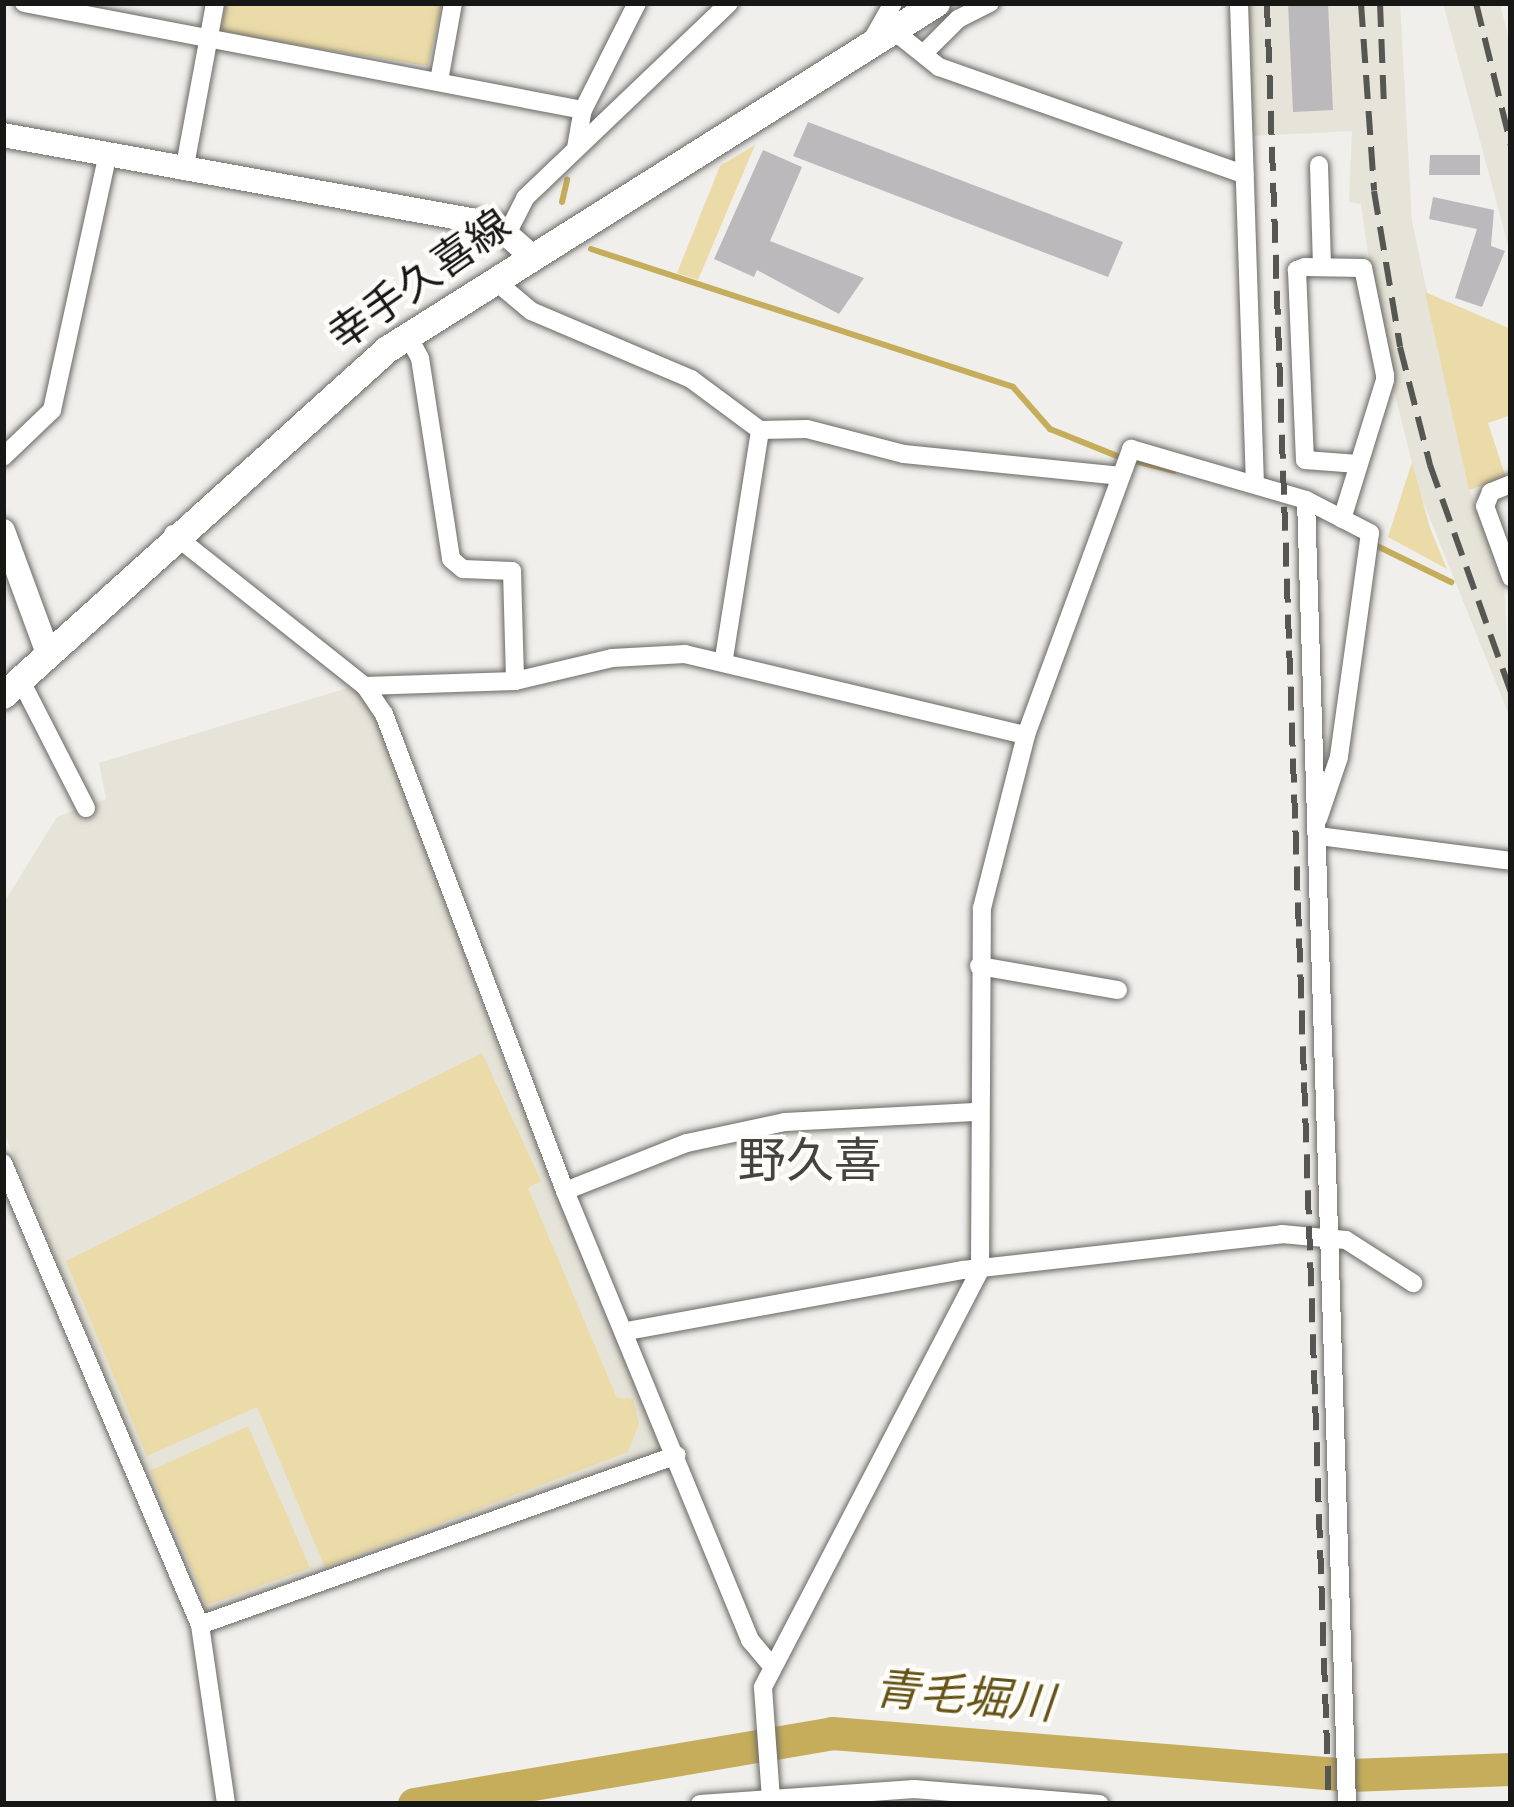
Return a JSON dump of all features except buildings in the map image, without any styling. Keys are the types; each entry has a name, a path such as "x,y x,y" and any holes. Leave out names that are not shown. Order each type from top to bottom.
{"main road":[{"name":"幸手久喜線","path":"11,687 173,534 407,334 868,47 894,17 937,3"}],"street":[{"path":"24,3 208,42 583,110"},
{"path":"184,171 215,3"},
{"path":"439,81 453,3"},
{"path":"576,148 583,110 638,3"},
{"path":"509,230 525,198 730,3"},
{"path":"925,52 958,19 990,3"},
{"path":"1239,3 1255,484"},
{"path":"894,17 939,67 1245,175"},
{"path":"3,135 509,230 530,255"},
{"path":"3,457 52,410 107,157"},
{"path":"1319,165 1322,266"},
{"path":"1342,518 1385,375 1363,268 1297,270 1305,460 1358,464"},
{"path":"493,279 531,311 692,379 760,430 807,428 904,454 1119,476"},
{"path":"407,334 420,358 451,559 463,569 512,571 515,681"},
{"path":"724,658 760,430"},
{"path":"771,1794 763,1694 773,1667 980,1270 982,908 1026,735 1131,449 1306,500 1370,533 1339,757 1318,827"},
{"path":"1511,484 1491,492 1485,506 1511,577"},
{"path":"1306,500 1347,1804"},
{"path":"3,532 48,652"},
{"path":"173,534 364,686 384,714 565,1191 627,1331 750,1640 773,1667"},
{"path":"364,686 515,681 638,655 724,658 1026,735"},
{"path":"11,687 86,808"},
{"path":"1318,827 1511,861"},
{"path":"980,966 1118,990"},
{"path":"565,1191 687,1142 785,1122 979,1112"},
{"path":"3,1163 200,1624 215,1687 225,1799"},
{"path":"627,1331 980,1270 1282,1234 1331,1237 1413,1282"},
{"path":"200,1624 676,1454"},
{"path":"700,1804 771,1794 914,1789 1099,1804"}],"shaded area":[{"path":"226,3 442,3 428,66 220,33"},
{"path":"1248,3 1400,3 1412,221 1469,489 1504,583 1511,720 1420,494 1379,331 1361,204 1349,202 1352,131 1253,136"},
{"path":"1443,3 1500,3 1511,48 1511,256"},
{"path":"755,145 698,280 677,273 720,166"},
{"path":"1425,292 1511,329 1511,415 1488,423 1506,478 1469,490"},
{"path":"1412,462 1430,528 1447,569 1388,537"},
{"path":"354,686 377,712 503,1061 663,1449 659,1457 203,1615 3,1130 3,904 57,817 106,799 99,763"},
{"path":"482,1053 541,1181 528,1188 617,1398 633,1399 639,1424 628,1452 325,1567 257,1407 147,1456 66,1261"},
{"path":"248,1426 310,1568 207,1605 150,1471"}],"waterway":[{"path":"562,202 567,180"},
{"path":"591,249 1013,387 1050,429 1117,456"},
{"path":"1135,461 1174,471"},
{"path":"1375,545 1451,582"},
{"name":"青毛堀川","path":"414,1804 832,1733 1350,1775 1511,1769"}],"railway":[{"path":"1267,3 1329,1804"},
{"path":"1361,3 1374,191 1400,347 1430,465 1511,693"},
{"path":"1380,3 1384,105"},
{"path":"1476,3 1511,146"}],"district":[{"name":"野久喜","path":"810,1163"}]}
